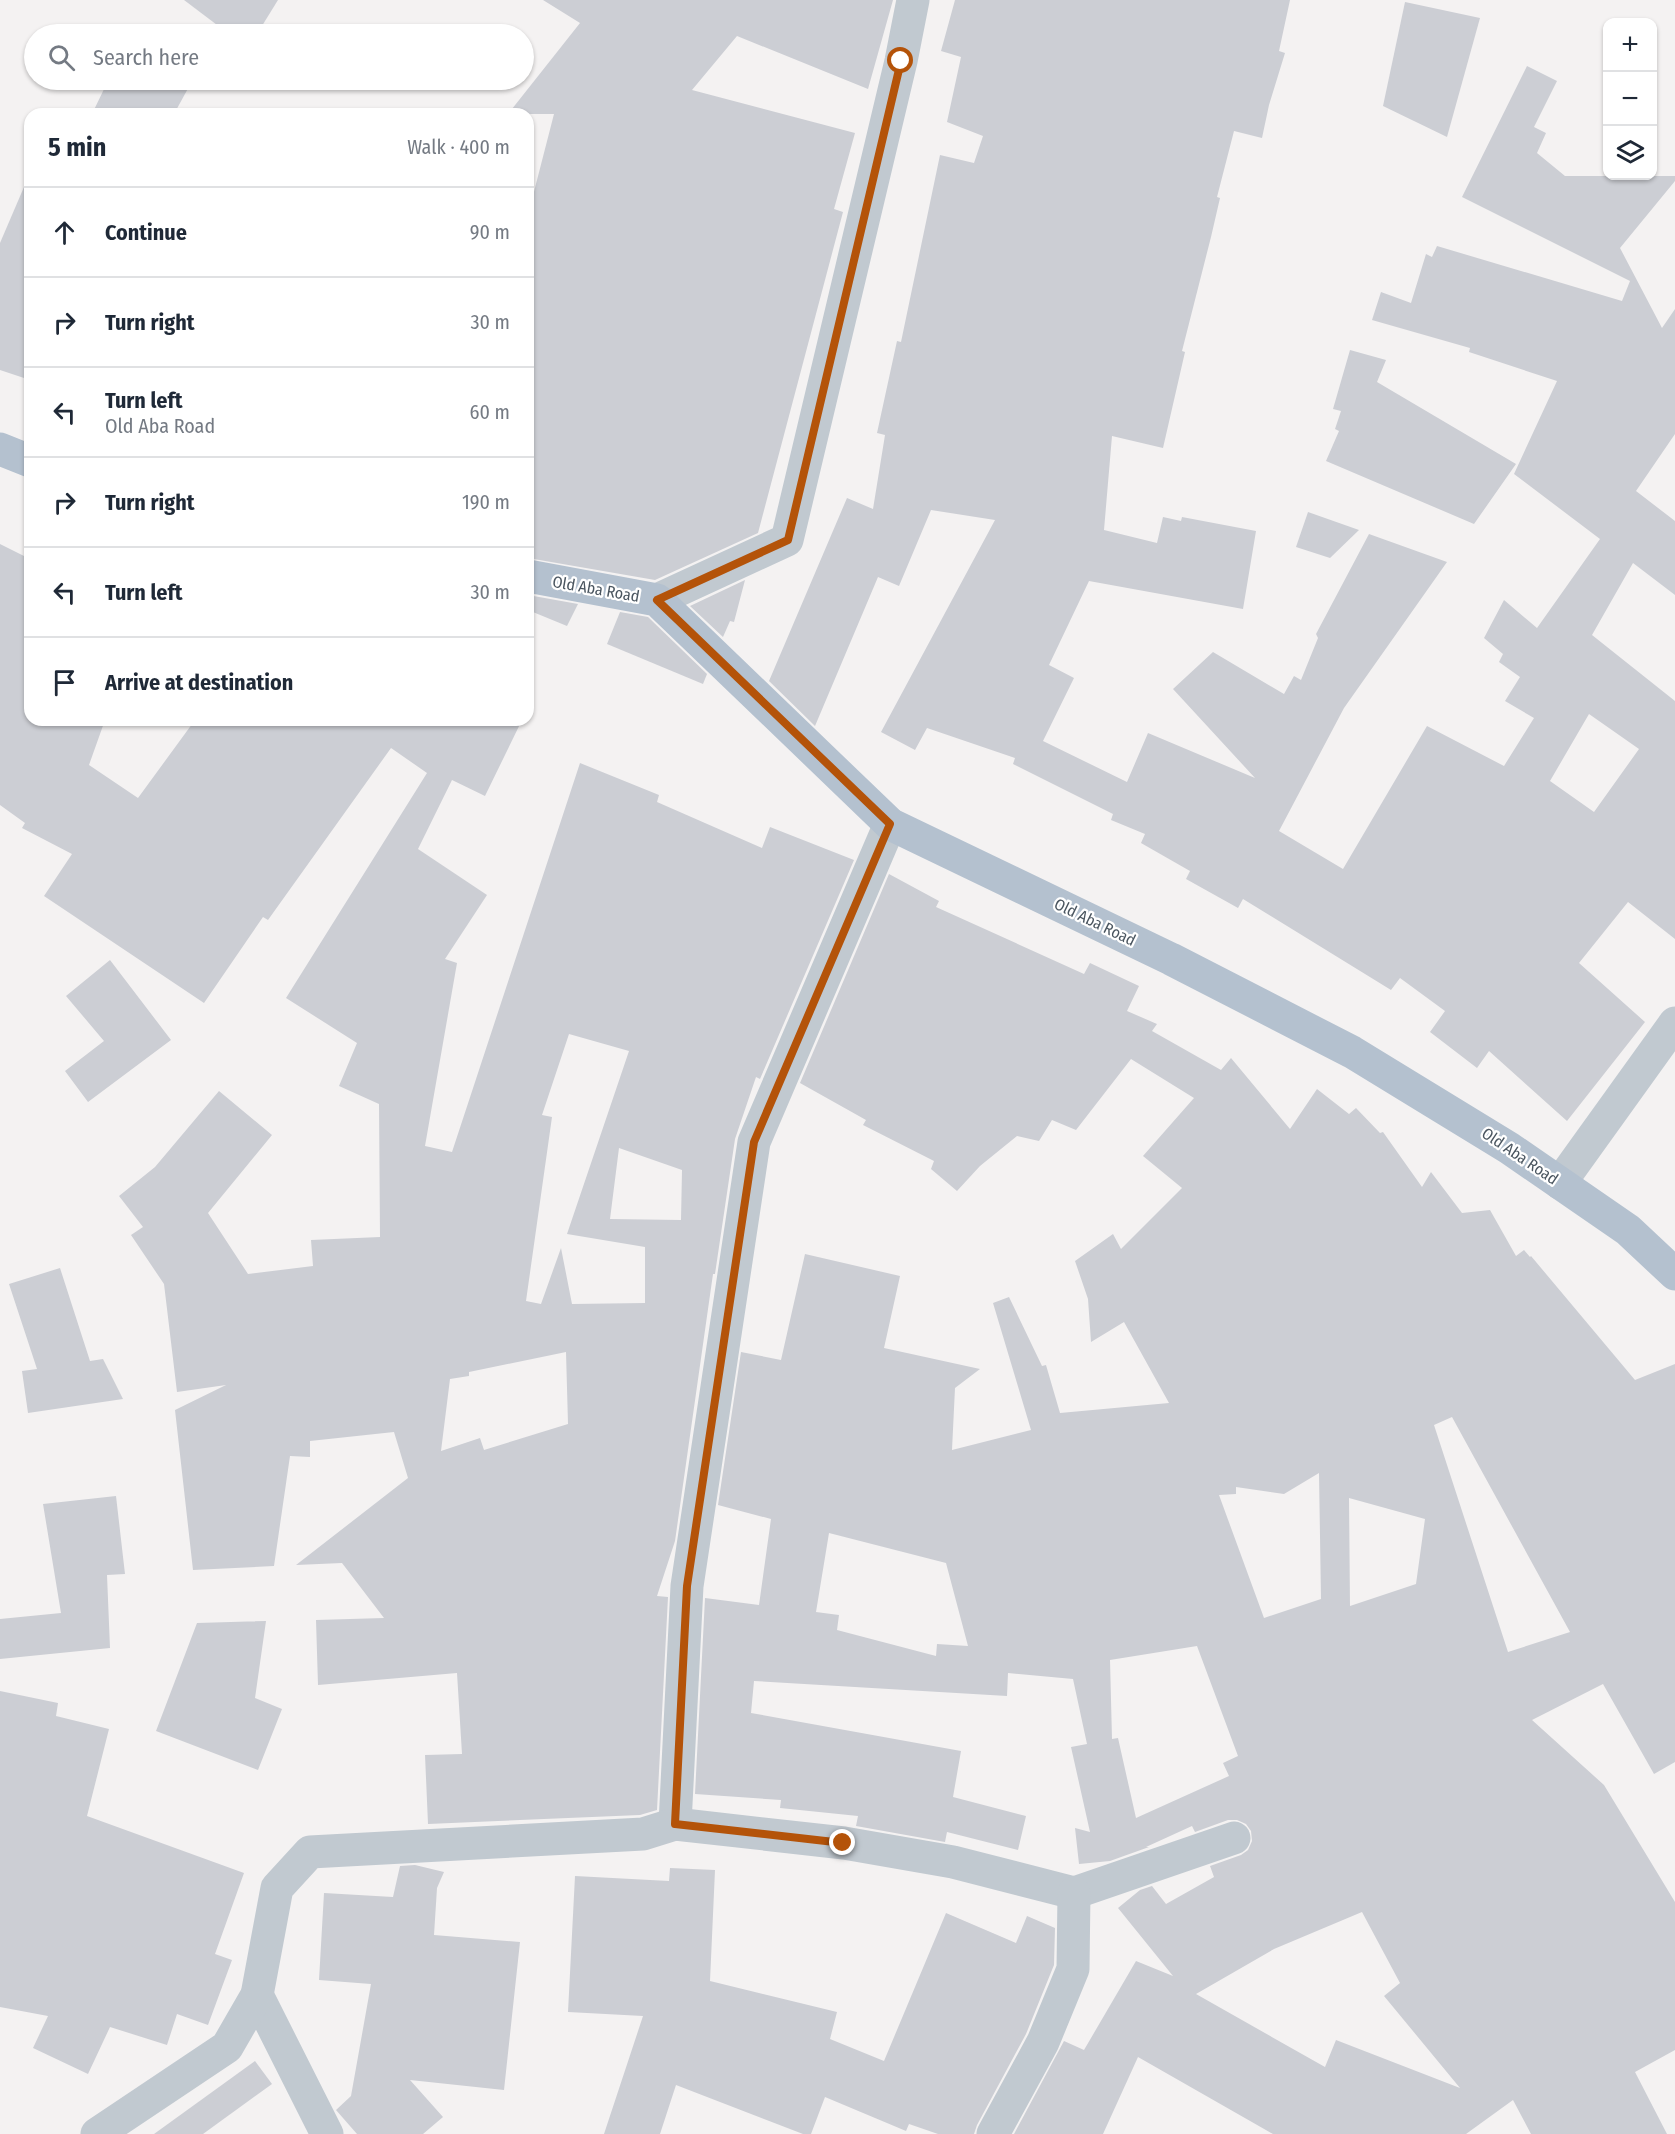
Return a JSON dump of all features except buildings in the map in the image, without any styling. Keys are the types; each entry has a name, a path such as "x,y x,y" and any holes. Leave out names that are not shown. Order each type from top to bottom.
{"main road":[{"path":"0,448 24,458"},
{"name":"Old Aba Road","path":"534,577 657,600 890,824 1171,959 1352,1052 1509,1148 1560,1183 1628,1230 1675,1274"}],"street":[{"path":"657,600 788,540 901,61 913,0"},
{"path":"675,1824 687,1586 754,1142 890,824"},
{"path":"1560,1183 1675,1023"},
{"path":"97,2134 227,2047 257,1995 277,1888 310,1852 643,1834 675,1824 876,1849 953,1862 1074,1893 1234,1838"},
{"path":"993,2134 1043,2042 1073,1969 1074,1893"},
{"path":"257,1995 327,2134"}],"route":[{"path":"843,1843 675,1824 687,1586 754,1142 890,824 657,600 788,540 901,61"}]}
